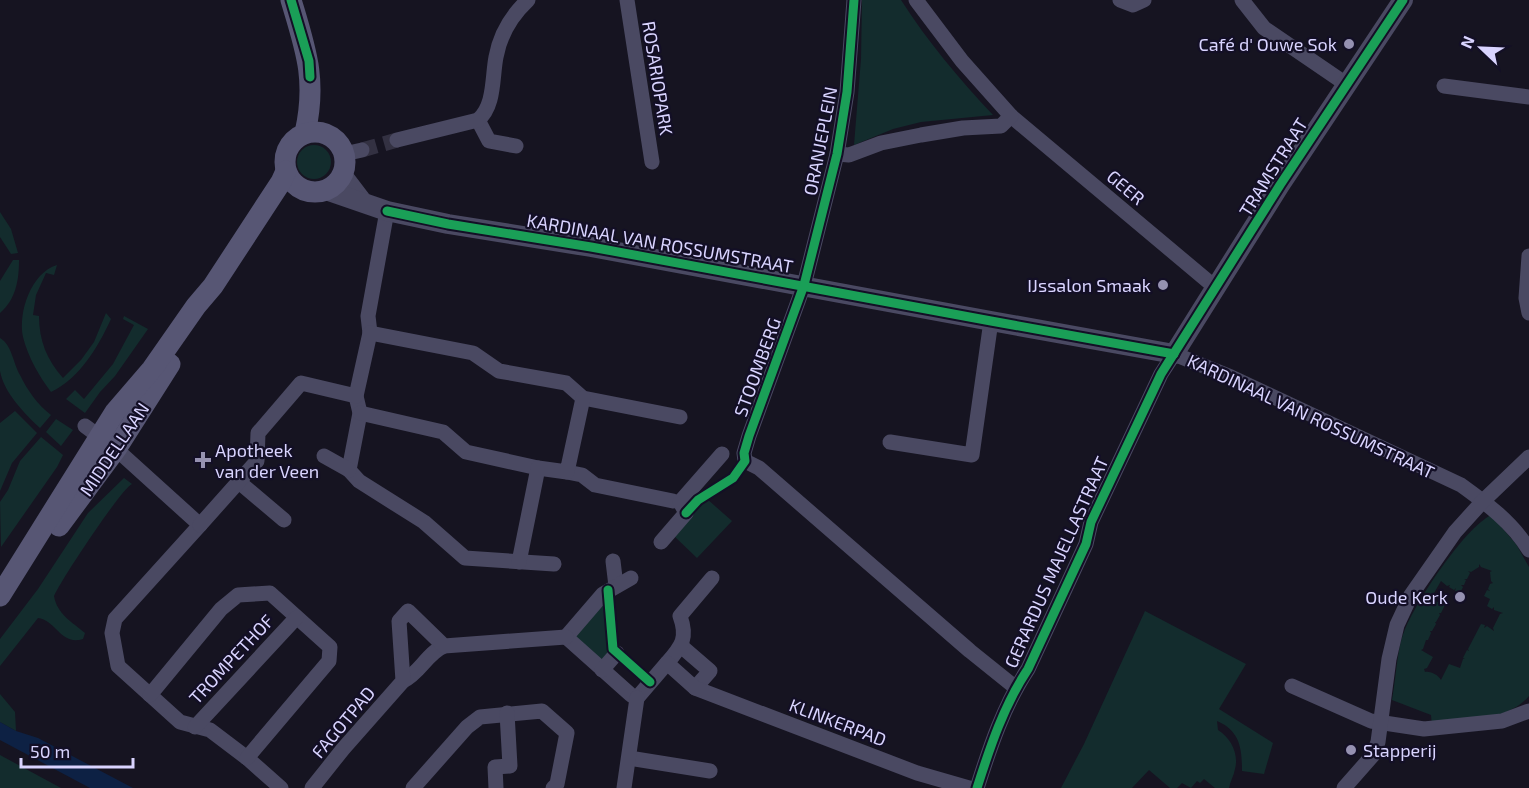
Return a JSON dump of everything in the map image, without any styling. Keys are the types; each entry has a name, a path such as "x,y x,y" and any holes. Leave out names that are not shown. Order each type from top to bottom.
{"main road":[{"path":"291,0 309,61 310,95 315,133"},
{"path":"315,133 333,138 353,152 334,182 313,192 300,188 291,181 286,171 285,159 288,148 295,139 315,133"},
{"name":"MIDDELLAAN","path":"0,596 100,437 198,320 213,286 286,171"},
{"name":"MIDDELLAAN","path":"256,220 300,188"},
{"name":"MIDDELLAAN","path":"0,603 100,437"}],"street":[{"path":"397,140 478,120 486,113 496,55 506,28 513,16 528,0"},
{"name":"ROSARIOPARK","path":"627,0 652,162"},
{"name":"ORANJEPLEIN","path":"804,285 837,154 847,92 854,0"},
{"path":"916,0 962,61 1011,116"},
{"path":"1120,0 1133,5 1144,0"},
{"path":"1242,0 1264,28 1346,84"},
{"name":"TRAMSTRAAT","path":"1174,354 1346,84 1403,0"},
{"path":"1444,86 1529,97"},
{"name":"ORANJEPLEIN","path":"837,154 849,155 881,143 921,135 963,128 1001,126 1011,116"},
{"name":"GEER","path":"1011,116 1216,288"},
{"path":"478,120 489,141 516,146"},
{"name":"KARDINAAL VAN ROSSUMSTRAAT","path":"334,182 361,200 387,211 448,224 804,285 1174,354 1231,377 1461,485 1483,501 1516,532 1529,550"},
{"path":"349,470 360,413 356,396 370,333 368,316 387,211"},
{"path":"1529,256 1526,298 1529,313"},
{"name":"STOOMBERG","path":"804,285 749,436 744,453 745,461 759,468 970,651 1016,688"},
{"path":"891,442 972,455 991,321"},
{"path":"370,333 473,353 498,371 566,383 583,398 680,417"},
{"name":"GERARDUS MAJELLASTRAAT","path":"977,788 990,747 1086,544 1091,522 1161,374 1174,354"},
{"path":"281,788 210,729 180,722 118,666 112,633 115,619 257,461 258,433 302,383 356,396"},
{"path":"567,472 583,398"},
{"path":"360,413 443,432 466,452 537,468 582,475 595,485 673,501"},
{"path":"100,437 200,525"},
{"path":"661,542 686,513 680,502 722,454"},
{"path":"324,456 349,470 359,481 424,522 465,558 554,564"},
{"path":"1344,788 1373,755 1378,742 1396,625 1411,596 1448,541 1483,501 1529,457"},
{"path":"519,562 537,468"},
{"path":"239,482 284,520"},
{"path":"613,561 616,586"},
{"path":"403,681 399,621 408,611 444,646 566,637 603,594 631,578"},
{"path":"624,788 637,698 681,646 684,628 680,616 712,578"},
{"name":"TROMPETHOF","path":"150,695 221,609 238,595 270,593 330,647 330,661 247,758"},
{"name":"TROMPETHOF","path":"195,727 296,618"},
{"path":"566,637 637,698"},
{"name":"FAGOTPAD","path":"312,788 403,681 409,678 436,649 444,646"},
{"path":"681,646 710,671 695,688"},
{"path":"602,670 617,653"},
{"name":"KLINKERPAD","path":"667,663 695,688 917,773 969,788"},
{"path":"1292,686 1371,721 1424,729 1502,721 1529,711"},
{"path":"413,788 467,727 480,717 542,711 567,733 557,784 554,788"},
{"path":"496,788 495,767 510,766 507,713"},
{"path":"629,758 710,771"},
{"path":"428,772 429,788"}],"green space":[{"path":"862,0 901,0 944,60 993,115 921,122 893,129 854,145 861,59"},
{"path":"314,145 326,150 331,162 326,174 314,179 302,174 297,162 302,150"},
{"path":"0,212 11,229 18,253 11,254 0,237"},
{"path":"13,260 19,260 17,282 10,302 0,313 0,281"},
{"path":"57,265 54,275 46,273 36,295 33,315 39,316 40,334 45,350 63,378 81,360 94,342 106,313 111,319 87,361 71,379 51,392 31,359 22,327 25,305 33,285 48,269"},
{"path":"124,316 148,329 115,376 85,413 66,399 75,390 84,399 113,364 134,325 123,319"},
{"path":"0,338 10,350 29,392 51,415 40,428 16,402 2,379"},
{"path":"15,411 37,433 12,463 0,491 0,423"},
{"path":"56,419 73,430 61,446 46,432"},
{"path":"41,437 63,455 1,547 0,502 8,490 20,461"},
{"path":"124,478 132,484 104,517 54,596 62,613 85,633 83,639 69,639 50,623 38,618 0,666 0,639 38,589 88,513"},
{"path":"707,499 732,521 697,558 672,534"},
{"path":"1491,515 1516,544 1529,567 1529,696 1510,711 1471,721 1432,726 1431,715 1392,700 1400,647 1410,619 1430,585 1455,550 1480,523","holes":["1479,564 1492,571 1490,572 1493,583 1488,589 1490,591 1487,590 1484,596 1490,599 1487,606 1492,609 1494,607 1494,610 1503,613 1500,614 1493,628 1494,631 1487,626 1484,628 1485,625 1481,624 1460,668 1449,664 1441,680 1438,676 1425,672 1424,669 1433,657 1421,650 1445,605 1440,603 1439,606 1438,602 1430,600 1441,581 1447,586 1450,585 1449,587 1454,590 1456,588 1455,591 1460,593 1463,587 1461,585 1464,585 1466,580 1464,579 1467,579 1470,573 1468,571 1471,572 1479,567"]},
{"path":"605,602 608,659 603,664 572,637"},
{"path":"1145,611 1246,664 1219,709 1273,743 1264,774 1242,771 1240,748 1235,735 1217,721 1218,730 1230,742 1235,752 1236,763 1229,788 1215,788 1204,779 1200,783 1197,781 1191,788 1182,783 1177,788 1170,788 1149,770 1132,788 1061,788 1084,744"},
{"path":"0,694 15,712 16,731 0,722"},
{"path":"0,755 61,788 0,788"}],"water":[{"path":"0,722 16,731 38,738 133,788 90,788 0,740"}],"tunnel":[{"path":"362,150 397,140"}],"cycle path":[{"path":"291,0 309,61 310,77"},
{"path":"686,513 698,500 733,478 745,461 744,453 749,436 804,285 837,154 847,92 854,0"},
{"path":"977,788 1005,712 1028,669 1086,544 1091,522 1161,374 1280,185 1403,0"},
{"path":"387,211 448,224 591,247 1174,354"},
{"path":"608,590 613,649 650,682"}],"place":[{"name":"Café d' Ouwe Sok","path":"1349,44"},
{"name":"IJssalon Smaak","path":"1163,285"},
{"name":"Apotheek van der Veen","path":"203,460"},
{"name":"Oude Kerk","path":"1460,597"},
{"name":"Stapperij","path":"1351,750"}]}
